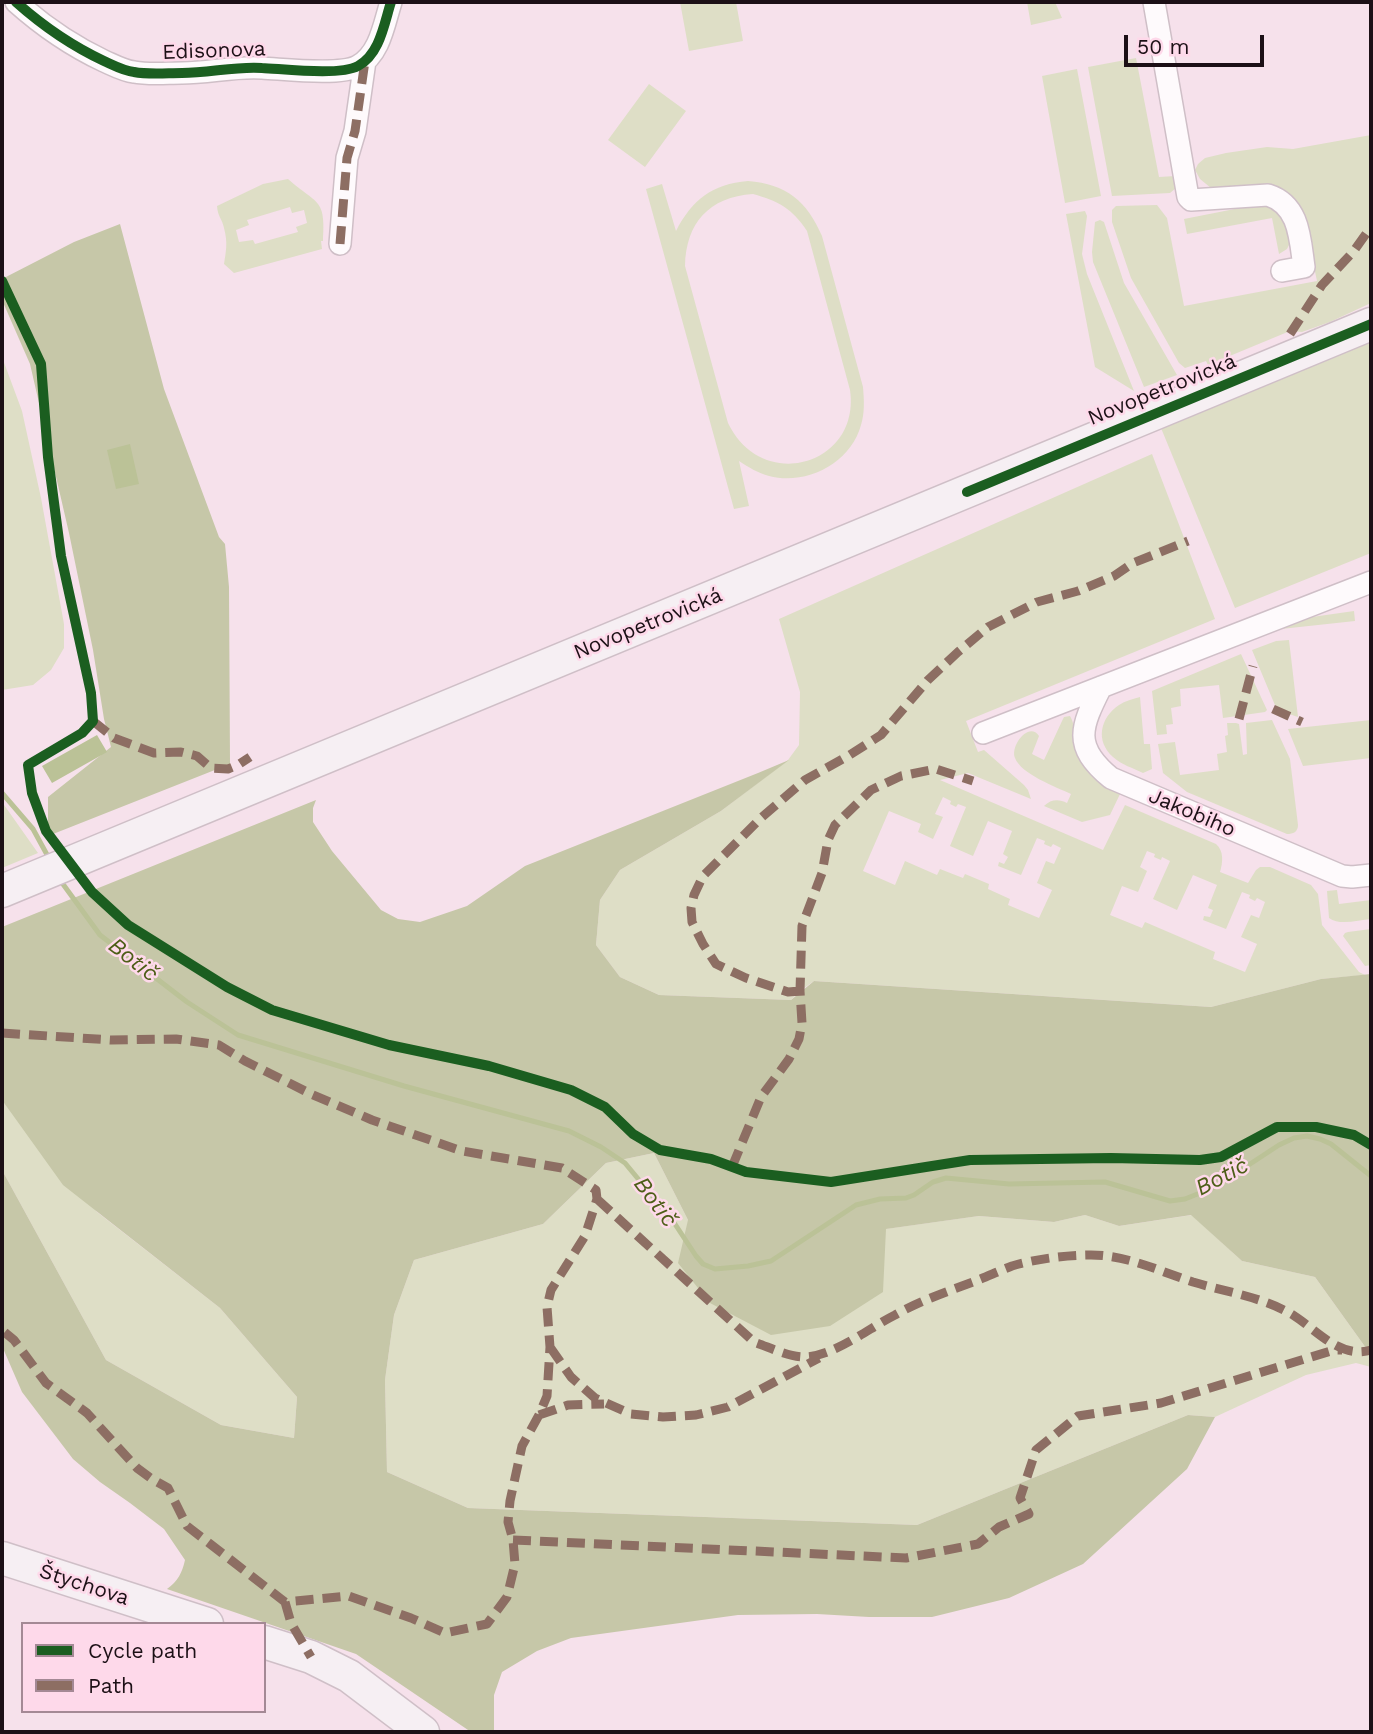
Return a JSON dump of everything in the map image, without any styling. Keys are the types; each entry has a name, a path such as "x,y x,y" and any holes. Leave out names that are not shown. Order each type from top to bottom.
{"main road":[{"name":"Novopetrovická","path":"2,891 1371,324"},
{"name":"Štychova","path":"2,1558 201,1622"},
{"path":"266,1643 311,1657 349,1676 424,1732"}],"street":[{"name":"Edisonova","path":"16,2 77,48 114,66 134,72 184,73 253,67 349,70 365,61"},
{"path":"340,244 347,158 355,131 365,61 377,46 391,2"},
{"path":"1154,2 1188,197 1191,200 1268,195 1279,198 1299,229 1304,267 1282,271"},
{"path":"983,733 1371,582"},
{"path":"1334,597 1371,593"},
{"name":"Jakobiho","path":"1101,687 1087,714 1084,740 1095,765 1111,778 1342,876 1371,875"}],"shaded area":[{"path":"680,2 736,2 743,41 689,51"},
{"path":"1027,2 1055,2 1062,18 1031,25"},
{"path":"1136,58 1159,177 1176,176 1176,188 1170,193 1112,196 1088,67"},
{"path":"1077,69 1101,196 1065,203 1042,76"},
{"path":"649,84 686,111 645,167 608,140"},
{"path":"1371,135 1371,303 1330,322 1302,332 1290,331 1208,365 1206,361 1185,368 1179,363 1131,278 1112,222 1112,210 1116,206 1157,205 1167,218 1184,306 1317,281 1302,210 1284,192 1211,188 1200,179 1195,170 1205,158 1226,153 1267,147 1293,149"},
{"path":"288,179 318,203 324,227 322,249 234,273 224,264 226,238 217,206 263,184","holes":["290,207 292,213 304,210 307,223 296,227 298,232 255,244 253,240 239,242 236,230 249,225 247,220"]},
{"path":"748,181 784,190 802,204 816,224 822,236 863,387 864,406 856,439 848,450 825,468 812,474 798,478 769,476 739,461 749,506 734,509 646,189 662,184 676,231 696,202 714,190","holes":["753,194 790,211 807,231 850,390 849,416 840,437 825,452 806,461 784,464 763,458 743,445 728,423 685,266 690,237 703,215 724,200"]},
{"path":"1260,204 1279,209 1286,216 1291,241 1287,249 1279,254 1272,218 1187,234 1184,219"},
{"path":"1085,211 1087,216 1082,254 1087,274 1134,391 1095,367 1066,214"},
{"path":"1095,222 1104,222 1124,283 1177,375 1144,387 1093,262"},
{"path":"120,224 164,389 219,537 225,544 229,587 230,764 48,836 48,797 111,747 69,533 30,364 2,300 2,279 74,242"},
{"path":"1371,340 1371,553 1235,608 1161,428"},
{"path":"2,357 22,411 41,498 64,624 64,648 51,670 33,685 2,690"},
{"path":"130,444 139,484 116,489 107,450"},
{"path":"1152,454 1215,619 966,721 978,752 984,750 1024,785 1031,799 968,773 940,780 1103,850 1125,805 1216,844 1222,857 1220,872 1248,883 1260,867 1270,867 1311,885 1318,894 1322,925 1359,972 1365,975 1321,979 1211,1007 814,981 791,1000 659,995 620,977 596,945 600,900 620,870 721,811 788,760 799,745 800,692 779,619","holes":["943,797 956,807 958,804 966,807 950,846 973,856 988,821 1012,831 1003,854 1008,857 1004,864 999,862 998,866 1021,875 1037,838 1051,847 1053,844 1061,848 1054,864 1046,861 1037,883 1052,890 1039,918 1008,905 1010,899 988,889 989,884 965,874 963,878 940,869 937,875 905,861 895,885 863,871 889,811 921,824 918,832 933,839 943,817 935,814","1147,851 1155,854 1154,857 1170,861 1153,899 1177,910 1193,875 1217,885 1208,908 1213,910 1210,917 1204,916 1203,920 1226,929 1242,892 1255,901 1257,898 1265,902 1259,918 1251,915 1241,937 1257,944 1245,972 1213,959 1215,952 1145,922 1142,928 1110,915 1122,886 1138,892 1147,871 1140,867"]},
{"path":"1354,611 1355,621 1281,629 1312,617"},
{"path":"1289,640 1298,717 1277,710 1252,650 1276,641"},
{"path":"1241,654 1267,710 1265,712 1223,718 1219,685 1180,689 1181,706 1171,708 1173,724 1166,725 1167,734 1157,735 1152,691"},
{"path":"1140,697 1144,744 1150,744 1152,769 1143,773 1113,757 1107,751 1102,737 1104,723 1113,710 1124,702"},
{"path":"1070,716 1076,750 1082,764 1093,776 1120,794 1110,815 1082,822 1044,806 1055,800 1067,803 1071,794 1031,775 1015,758 1015,747 1021,737 1030,731 1039,736 1032,754 1044,760 1064,717"},
{"path":"1272,720 1290,759 1298,825 1293,833 1287,834 1187,792 1163,773 1158,744 1175,742 1180,775 1219,770 1217,754 1227,752 1227,723 1239,724 1243,755 1247,754 1246,723"},
{"path":"1371,720 1371,758 1303,766 1288,729"},
{"path":"97,735 107,752 52,783 42,766"},
{"path":"789,760 721,811 620,870 600,900 596,945 620,977 659,995 791,1000 814,981 1211,1007 1321,979 1371,974 1371,1355 1315,1277 1242,1261 1191,1215 1119,1226 1085,1215 1054,1222 979,1216 886,1229 883,1292 830,1326 771,1335 710,1303 678,1263 688,1220 654,1153 606,1163 543,1224 414,1260 394,1315 385,1380 387,1472 468,1508 917,1525 1188,1415 1215,1417 1187,1469 1083,1564 1009,1598 932,1617 738,1615 571,1638 537,1651 502,1672 494,1695 494,1732 471,1732 356,1654 167,1589 179,1576 185,1560 164,1529 73,1459 22,1392 2,1346 2,1170 106,1360 221,1425 294,1438 297,1397 220,1308 63,1185 2,1100 2,927 316,800 313,822 332,851 381,910 398,919 420,922 467,906 525,866"},
{"path":"2,802 38,853 2,868"},
{"path":"1337,890 1339,904 1371,900 1371,919 1344,922 1329,918 1327,891"},
{"path":"1371,929 1371,965 1365,966 1343,936 1348,932"},
{"path":"2,1083 97,1212 220,1308 297,1397 294,1438 221,1425 106,1360 2,1170"},
{"path":"654,1153 688,1220 885,1229 979,1216 1054,1222 1085,1215 1119,1226 1192,1215 1242,1261 1315,1277 1371,1355 1371,1367 1356,1363 1306,1375 1215,1417 1188,1415 917,1525 468,1508 387,1472 385,1380 394,1315 414,1260 543,1224 606,1163"}],"waterway":[{"name":"Botič","path":"2,793 33,829 51,862"},
{"name":"Botič","path":"60,880 100,935 187,1002 238,1035 404,1086 569,1131 601,1147 625,1163 673,1221 696,1256 703,1264 715,1269 771,1261 856,1205 880,1199 906,1198 933,1182 946,1178 1009,1184 1105,1182 1170,1201 1185,1199 1215,1187 1279,1145 1307,1136 1331,1144 1371,1176"}],"marked path":[{"path":"340,244 347,158 355,131 365,61"},
{"path":"1290,334 1322,285 1353,252 1371,227"},
{"path":"800,991 788,992 746,978 716,964 692,922 694,895 703,876 762,817 805,780 881,735 928,680 988,627 1037,602 1078,591 1114,576 1133,563 1188,541"},
{"path":"1239,719 1253,666"},
{"path":"1273,709 1302,722"},
{"path":"93,721 114,738 154,753 181,752 197,756 211,768 228,769 250,757"},
{"path":"732,1167 761,1097 789,1059 799,1039 802,1023 802,926 822,873 828,840 835,825 871,790 901,776 936,769 973,781"},
{"path":"2,1033 111,1040 176,1039 219,1045 311,1094 372,1120 462,1151 562,1168 596,1190 597,1199 585,1236 551,1290 547,1307 550,1347 547,1396 522,1446 510,1501 508,1522 515,1564 507,1597 487,1624 445,1633 349,1596 285,1602 187,1526 168,1488 137,1468 87,1413 46,1383 14,1340 3,1331 2,1325"},
{"path":"597,1199 754,1342 792,1355 804,1357 827,1352 914,1305 1012,1266 1051,1258 1091,1255 1130,1261 1257,1299 1293,1315 1339,1347 1349,1351 1371,1350"},
{"path":"550,1347 571,1377 595,1398 631,1414 663,1417 696,1415 728,1407 819,1358"},
{"path":"513,1540 906,1558 978,1544 999,1527 1029,1514 1020,1498 1036,1450 1078,1416 1161,1403 1334,1350 1342,1350"},
{"path":"539,1415 568,1405 604,1404"},
{"path":"285,1602 291,1623 311,1657"}],"cycle path":[{"path":"16,2 58,35 92,55 126,70 152,74 252,68 312,71 350,69 365,61 376,46 391,2"},
{"path":"2,281 41,364 48,457 61,556 91,693 93,721 82,733 28,765 32,793 46,831 92,892 128,925 227,987 272,1010 389,1045 489,1066 571,1090 605,1107 633,1134 660,1150 711,1159 746,1172 831,1182 970,1160 1200,1160 1221,1157 1277,1127 1316,1127 1354,1135 1371,1145"},
{"path":"967,492 1371,324"}]}
